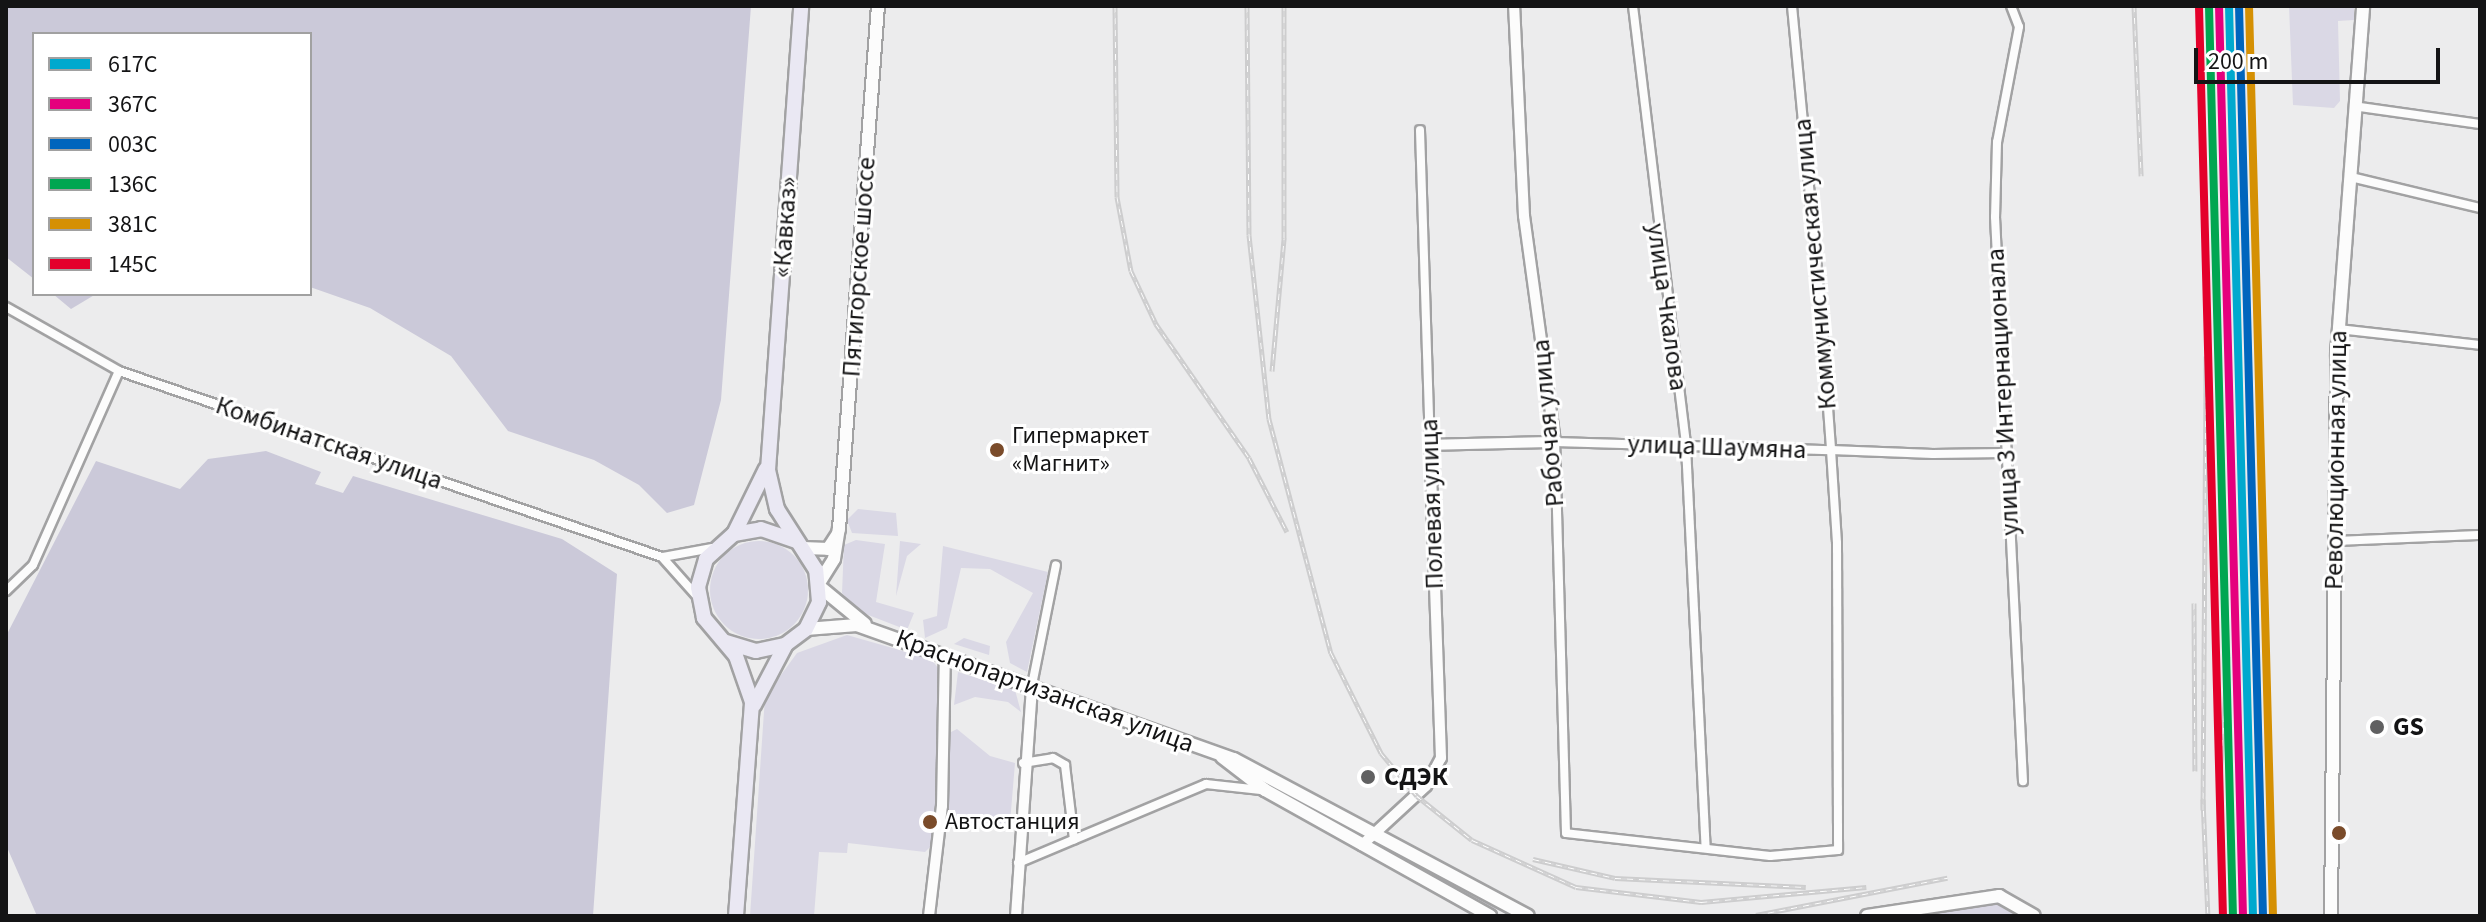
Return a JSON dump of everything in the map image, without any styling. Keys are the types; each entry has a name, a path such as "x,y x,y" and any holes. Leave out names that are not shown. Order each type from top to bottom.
{"highway":[{"name":"«Кавказ»","path":"801,6 769,449 770,489 819,585"},
{"name":"«Кавказ»","path":"715,547 734,534 758,494 769,449"},
{"path":"734,534 774,531 801,546"},
{"path":"715,547 700,572 699,602 744,670 752,711 736,916"},
{"path":"726,642 756,651 785,645 806,629 819,585"},
{"path":"752,711 785,645"}],"main road":[{"name":"Пятигорское шоссе","path":"819,585 834,559 839,529 878,6"},
{"name":"Революционная улица","path":"2331,916 2338,329 2355,178 2363,6"},
{"path":"801,546 828,549 839,529"},
{"name":"Краснопартизанская улица","path":"819,585 874,630"},
{"name":"Краснопартизанская улица","path":"806,629 840,623 874,630 1216,753 1528,916"},
{"name":"Краснопартизанская улица","path":"1216,753 1265,790 1490,916"},
{"path":"1871,916 1999,896 2034,916"}],"street":[{"name":"Рабочая улица","path":"1514,6 1524,216 1555,442 1562,823 1572,838 1706,848"},
{"name":"улица Чкалова","path":"1633,6 1686,446 1706,848"},
{"name":"Коммунистическая улица","path":"1706,848 1831,853 1838,850 1841,813 1831,450 1792,6"},
{"name":"улица 3 Интернационала","path":"2011,6 2019,27 1997,142 1995,217 2004,453 2023,781"},
{"path":"2360,107 2480,124"},
{"name":"Полевая улица","path":"1362,845 1370,832 1423,790 1441,758 1420,130"},
{"path":"2355,178 2480,208"},
{"name":"Комбинатская улица","path":"6,307 119,371 662,557 685,575 699,602"},
{"path":"2338,329 2480,345"},
{"path":"6,591 33,565 119,371"},
{"name":"улица Шаумяна","path":"1430,445 1555,442 2004,453"},
{"path":"2334,541 2480,535"},
{"name":"Комбинатская улица","path":"662,557 715,547"},
{"path":"1016,916 1022,763 1032,685 1056,565"},
{"path":"929,916 940,842 945,655"},
{"path":"1022,763 1053,758 1065,765 1074,839"},
{"path":"1018,863 1206,784 1265,790"}],"shaded area":[{"path":"6,6 751,6 721,400 694,505 667,513 639,485 594,460 508,431 451,356 370,308 312,288 312,32 32,32 32,277 6,257"},
{"path":"2289,6 2354,6 2354,20 2338,21 2340,101 2334,108 2293,105"},
{"path":"55,296 93,296 71,309"},
{"path":"266,451 321,472 315,484 343,493 353,476 562,539 617,574 593,916 37,916 6,845 6,636 96,461 180,489 208,459"},
{"path":"858,509 896,513 898,536 852,533 847,520"},
{"path":"856,540 885,544 876,602 914,613 907,630 858,611 842,593 844,545"},
{"path":"759,541 778,544 794,555 805,571 808,590 805,609 794,625 778,636 759,639 740,636 724,625 713,609 710,590 713,571 724,555 740,544"},
{"path":"900,541 921,544 907,556 896,596"},
{"path":"943,546 1048,572 1027,672 1010,663 1006,642 1033,593 990,569 961,568 947,628 925,638 923,620 937,616"},
{"path":"847,635 931,659 939,669 934,843 925,852 848,843 847,853 819,852 814,916 750,916 765,697 797,653"},
{"path":"964,638 990,646 989,655 954,644"},
{"path":"958,672 1015,690 1021,712 1008,702 975,697 954,705"},
{"path":"957,729 990,756 1015,763 1010,823 947,823 949,733"},
{"path":"1374,840 1517,916 1467,899"},
{"path":"1991,901 2024,916 1902,916"}],"railway":[{"path":"1115,6 1117,197 1131,271 1156,324 1249,458 1287,532"},
{"path":"1247,6 1249,235 1269,419 1331,653 1381,753 1417,796 1472,840 1576,887 1701,902 1866,887"},
{"path":"1272,371 1284,238 1284,6"},
{"path":"2134,6 2141,176"},
{"path":"2203,810 2206,356"},
{"path":"2220,452 2228,656 2220,779"},
{"path":"2194,603 2195,771"},
{"path":"2203,799 2208,916"},
{"path":"1533,859 1615,878 1806,887"},
{"path":"1756,915 1947,878"}],"transit line":[{"name":"367С","path":"2219,6 2243,916"},
{"name":"617C","path":"2229,6 2253,916"},
{"name":"003С","path":"2239,6 2263,916"},
{"name":"381С","path":"2249,6 2273,915"},
{"name":"145С","path":"2199,7 2223,916"},
{"name":"136С","path":"2209,7 2233,916"}],"place":[{"name":"Гипермаркет «Магнит»","path":"997,450"},
{"name":"GS","path":"2377,727"},
{"name":"СДЭК","path":"1368,777"},
{"name":"Автостанция","path":"930,822"}]}
